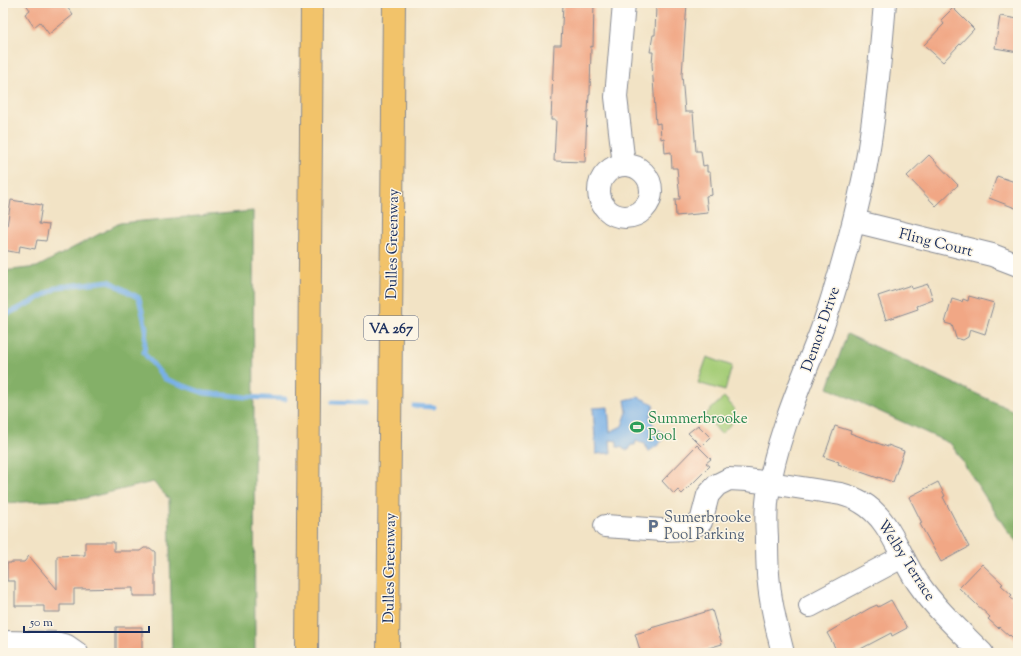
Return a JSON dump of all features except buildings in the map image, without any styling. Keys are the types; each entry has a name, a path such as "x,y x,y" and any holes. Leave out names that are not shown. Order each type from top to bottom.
{"highway":[{"path":"307,653 312,3"},
{"name":"Dulles Greenway","path":"388,653 394,3"}],"street":[{"path":"624,3 616,97 624,165"},
{"name":"Demott Drive","path":"782,653 768,583 766,525 768,494 782,435 830,304 854,221 864,176 872,122 886,3"},
{"name":"Fling Court","path":"854,221 992,255 1018,265"},
{"name":"Welby Terrace","path":"605,526 662,530 690,529 701,522 708,495 717,485 728,479 770,483 852,497 874,511 884,522 917,582 936,606 982,653"},
{"path":"810,606 902,557"},
{"path":"3,642 55,643 67,646 77,653"}],"green space":[{"path":"253,211 255,653 172,653 169,499 153,482 82,499 3,503 3,271 37,267 120,223"},
{"path":"847,334 1018,413 1018,543 1010,535 951,444 828,388"},
{"path":"707,357 732,366 725,391 698,383"},
{"path":"724,397 734,408 734,421 721,434 705,415"}],"water":[{"name":"Summerbrooke Pool","path":"638,397 654,404 650,418 655,428 666,435 658,445 648,452 645,444 636,441 635,445 631,445 629,450 625,450 621,447 617,447 617,441 610,440 611,453 596,454 593,408 608,407 610,432 622,426 627,412 625,400"}],"waterway":[{"path":"3,316 58,287 109,281 139,298 146,328 144,353 165,379 204,393 285,399"},
{"path":"333,402 366,403"},
{"path":"414,406 434,407"}],"place":[{"name":"Summerbrooke Pool","path":"637,427"},
{"name":"Sumerbrooke Pool Parking","path":"653,526"}]}
